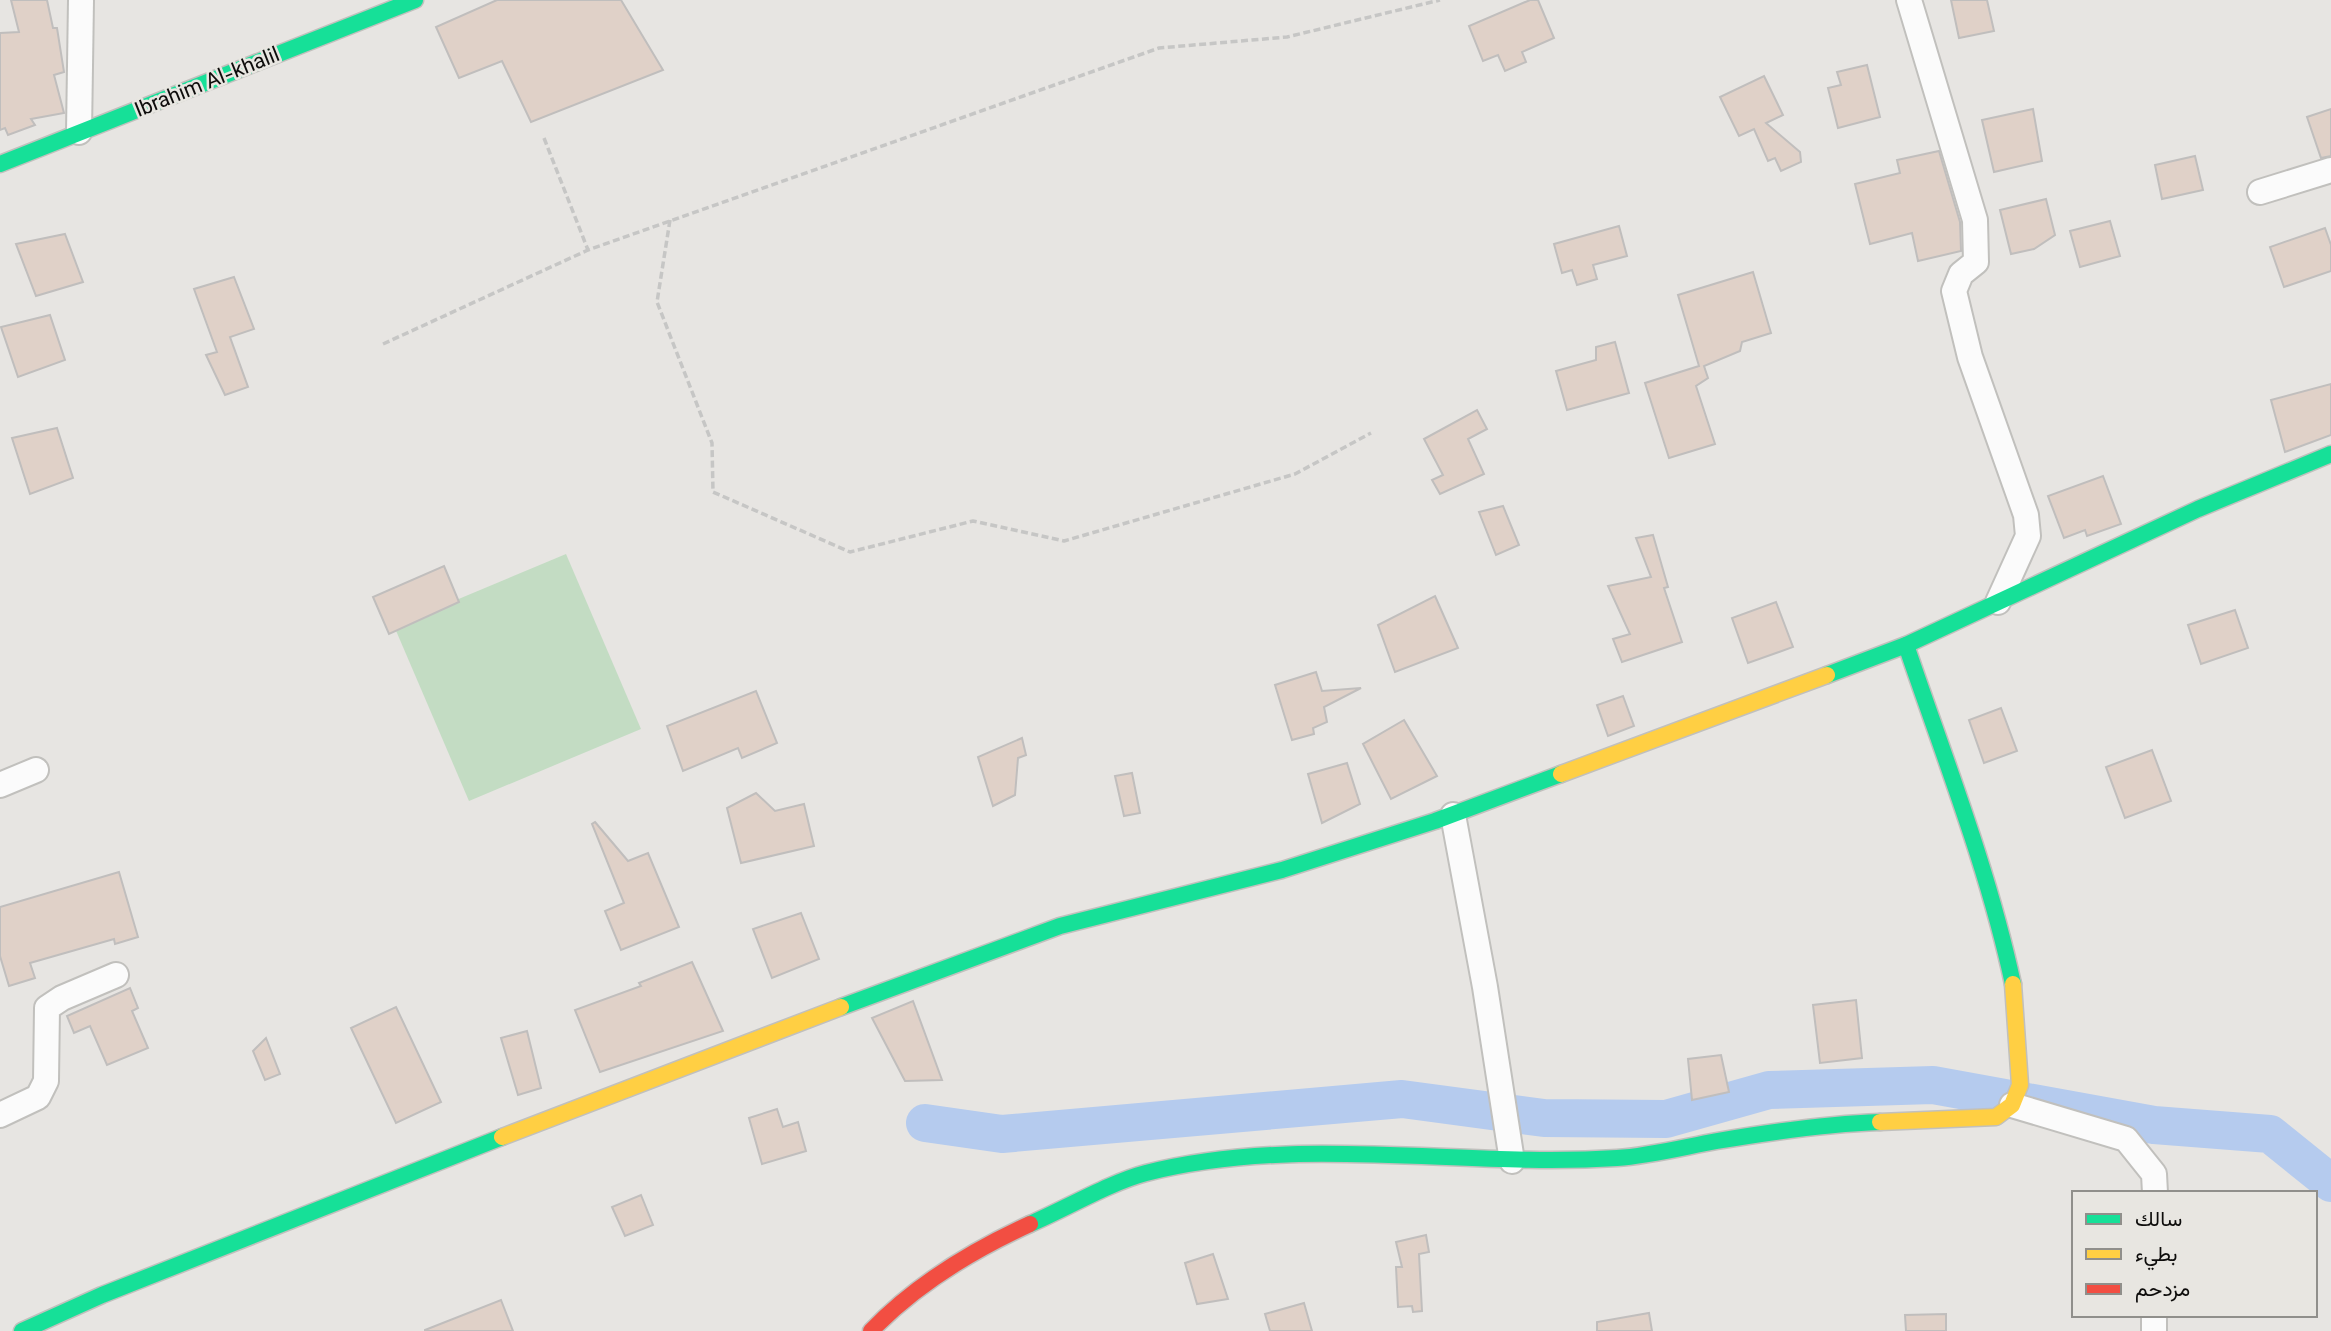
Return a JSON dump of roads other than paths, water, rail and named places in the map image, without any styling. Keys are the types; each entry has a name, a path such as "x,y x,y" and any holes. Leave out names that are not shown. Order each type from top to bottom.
{"street":[{"path":"79,132 82,0"},
{"name":"Ibrahim Al-khalil","path":"0,164 415,0"},
{"path":"1909,0 1975,220 1976,262 1961,274 1954,291 1970,357 2026,515 2028,536 1998,602"},
{"path":"2260,192 2331,170"},
{"path":"22,1331 102,1295 680,1068 1060,926 1282,870 1453,815 1906,645 2198,509 2331,454"},
{"path":"871,1331 895,1306 977,1248 1143,1174 1194,1163 1248,1157 1382,1155 1512,1161 1620,1158 1734,1138 1855,1123 1996,1118 2012,1105 2020,1085 2015,994 2003,939 1981,864 1906,645"},
{"path":"0,785 36,771"},
{"path":"1453,815 1485,987 1512,1161"},
{"path":"0,1115 38,1097 46,1081 47,1008 62,998 116,975"},
{"path":"2012,1105 2126,1139 2154,1174 2155,1191"}],"waterway":[{"path":"925,1123 1002,1134 1402,1099 1544,1118 1666,1119 1769,1090 1933,1085 2154,1125 2270,1134 2331,1183"}]}
